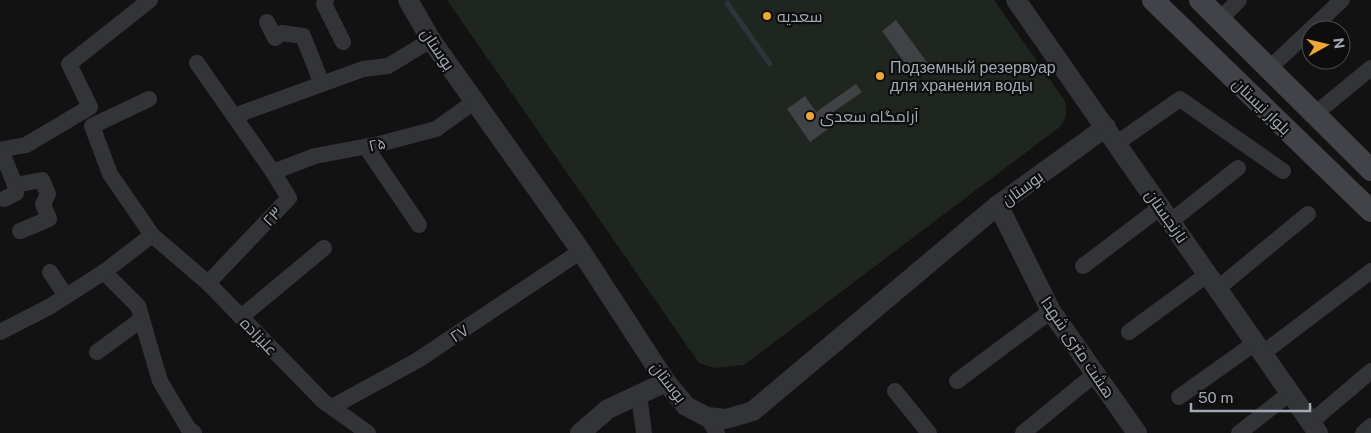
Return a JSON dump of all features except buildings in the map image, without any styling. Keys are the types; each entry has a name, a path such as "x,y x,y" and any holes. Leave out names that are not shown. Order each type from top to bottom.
{"main road":[{"name":"بلوار نیستان","path":"1153,0 1371,211"},
{"name":"بلوار نیستان","path":"1200,0 1371,170"}],"street":[{"path":"4,198 16,193 15,185 1,150 26,145 90,108 69,64 150,0"},
{"path":"326,0 324,4 343,42"},
{"name":"بوستان","path":"408,0 432,40 580,251 666,382 686,406 712,425 753,411 998,205 1111,135"},
{"name":"نارنجستان","path":"1016,0 1314,428"},
{"path":"1220,19 1239,0"},
{"path":"1277,61 1342,0"},
{"path":"267,22 275,38 282,33 303,36 322,84"},
{"path":"234,116 363,69 388,66 432,40"},
{"name":"۲۳","path":"197,63 289,198 208,284"},
{"path":"1315,114 1371,68"},
{"name":"علیزاده","path":"150,99 92,126 110,174 152,234 208,284 323,401 368,433"},
{"path":"1111,135 1180,99 1283,171"},
{"name":"۲۵","path":"273,172 315,156 366,147 436,129 474,102"},
{"path":"366,147 419,225"},
{"path":"1083,266 1238,168"},
{"path":"15,185 42,180 48,194 43,204 49,219 20,231"},
{"name":"هشت متری شهدا","path":"998,205 1050,311 1095,374 1130,430"},
{"path":"1129,332 1213,281 1308,214"},
{"path":"0,332 49,307 104,272 152,234"},
{"path":"241,317 324,248"},
{"name":"۲۷","path":"332,407 418,360 580,251"},
{"path":"50,272 66,296"},
{"path":"104,272 138,306 160,380 191,430"},
{"path":"1179,397 1259,348 1371,272"},
{"path":"957,381 1050,311"},
{"path":"97,352 142,319"},
{"path":"1314,428 1371,372"},
{"path":"1023,433 1095,374"},
{"path":"580,433 608,409 666,382"},
{"path":"895,391 929,433"},
{"path":"1239,433 1290,393"},
{"path":"639,394 644,433"},
{"path":"1363,433 1371,426"}],"shaded area":[{"path":"447,0 994,0 1065,101 1066,113 1061,126 744,365 715,368 699,363"},
{"path":"728,0 773,64 769,67 724,3"}],"place":[{"name":"سعدیه","path":"767,16"},
{"name":"Подземный резервуар для хранения воды","path":"880,76"},
{"name":"آرامگاه سعدی","path":"810,116"}]}
